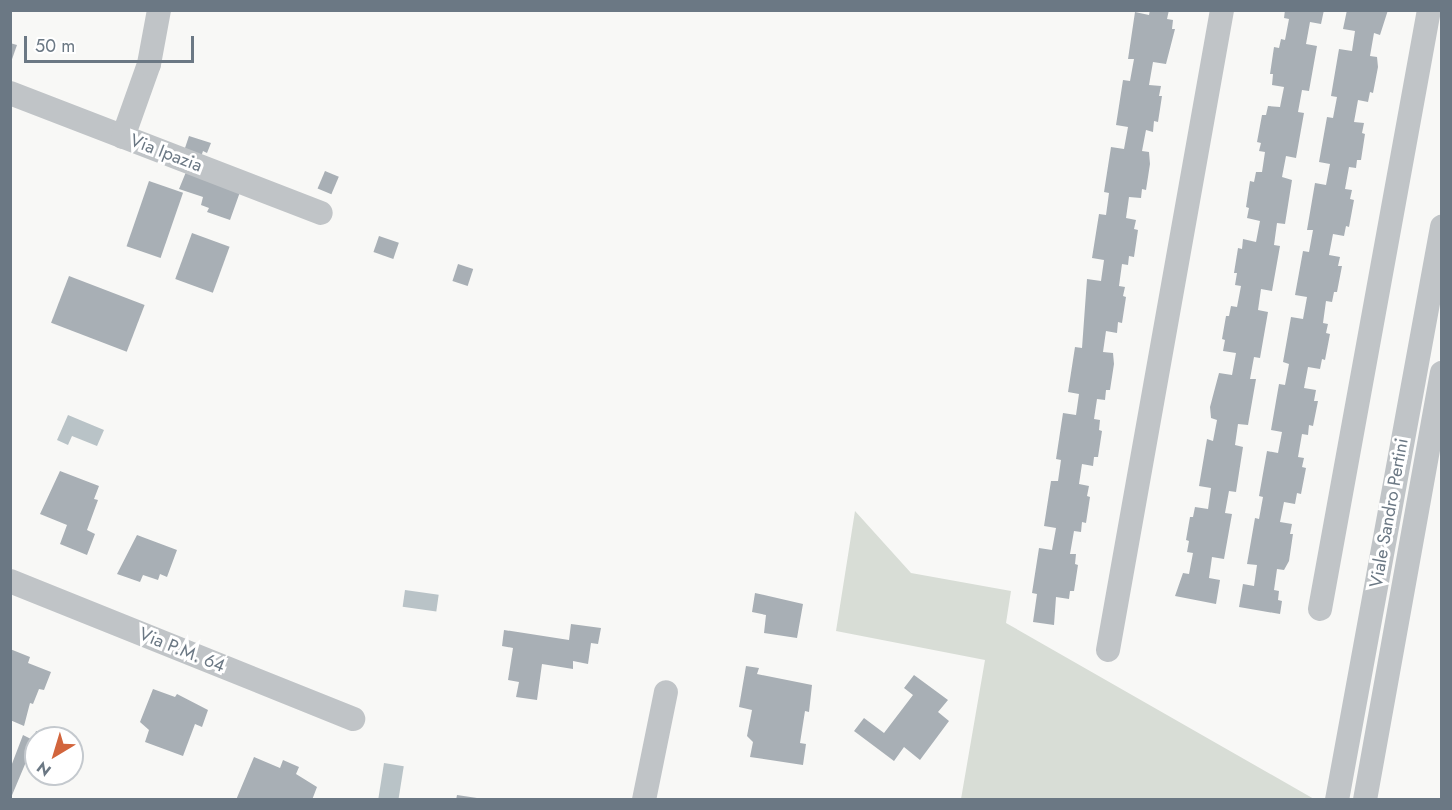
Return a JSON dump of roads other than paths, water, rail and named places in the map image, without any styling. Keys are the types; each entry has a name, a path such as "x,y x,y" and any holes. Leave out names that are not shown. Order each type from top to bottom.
{"street":[{"path":"123,137 149,64 159,10"},
{"path":"1108,650 1222,10"},
{"path":"1320,609 1429,10"},
{"name":"Via Ipazia","path":"10,93 321,213"},
{"name":"Viale Sandro Pertini","path":"1337,800 1442,227"},
{"name":"Viale Sandro Pertini","path":"1365,800 1442,373"},
{"name":"Via P.M. 64","path":"10,581 352,719"},
{"path":"644,800 666,692"}]}
